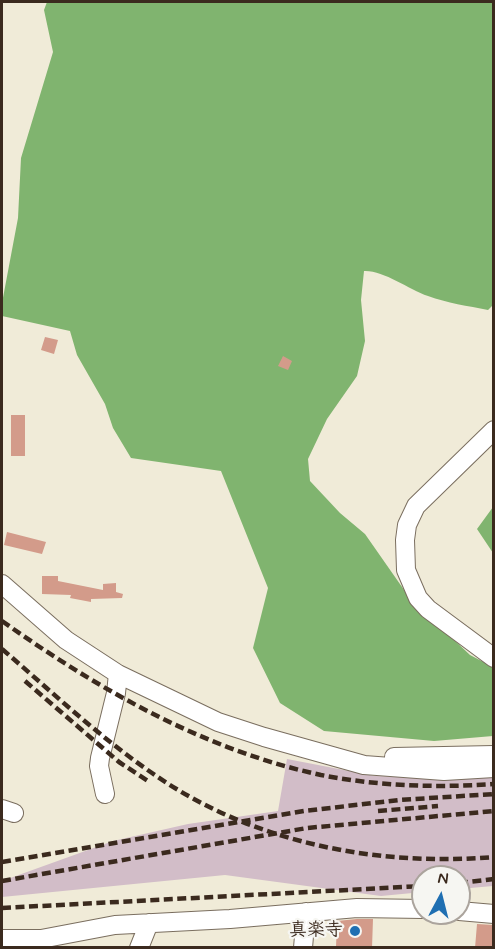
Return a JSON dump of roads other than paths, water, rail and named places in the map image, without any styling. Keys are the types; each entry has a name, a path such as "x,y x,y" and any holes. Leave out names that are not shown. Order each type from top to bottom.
{"street":[{"path":"494,430 416,506 407,525 405,548 406,570 418,598 428,609 494,657"},
{"path":"2,584 66,640 118,674 218,722 364,765 444,771 494,768"},
{"path":"105,794 99,766 116,693 118,674"},
{"path":"335,758 494,755"},
{"path":"2,939 41,939 115,925 230,919 357,908 411,909"},
{"path":"303,948 306,912"},
{"path":"471,912 494,914"},
{"path":"139,948 149,923"}],"railway":[{"path":"2,621 114,693 194,733 235,750 278,764 342,779 429,786 494,784"},
{"path":"2,649 132,759 190,797 230,817 272,833 315,845 359,853 404,858 494,857"},
{"path":"25,681 119,762 148,781"},
{"path":"2,862 304,811 399,800 494,794"},
{"path":"378,811 438,806"},
{"path":"2,881 307,828 494,811"},
{"path":"471,882 494,879"},
{"path":"2,908 411,887"}],"place":[{"name":"真楽寺","path":"355,931"}]}
